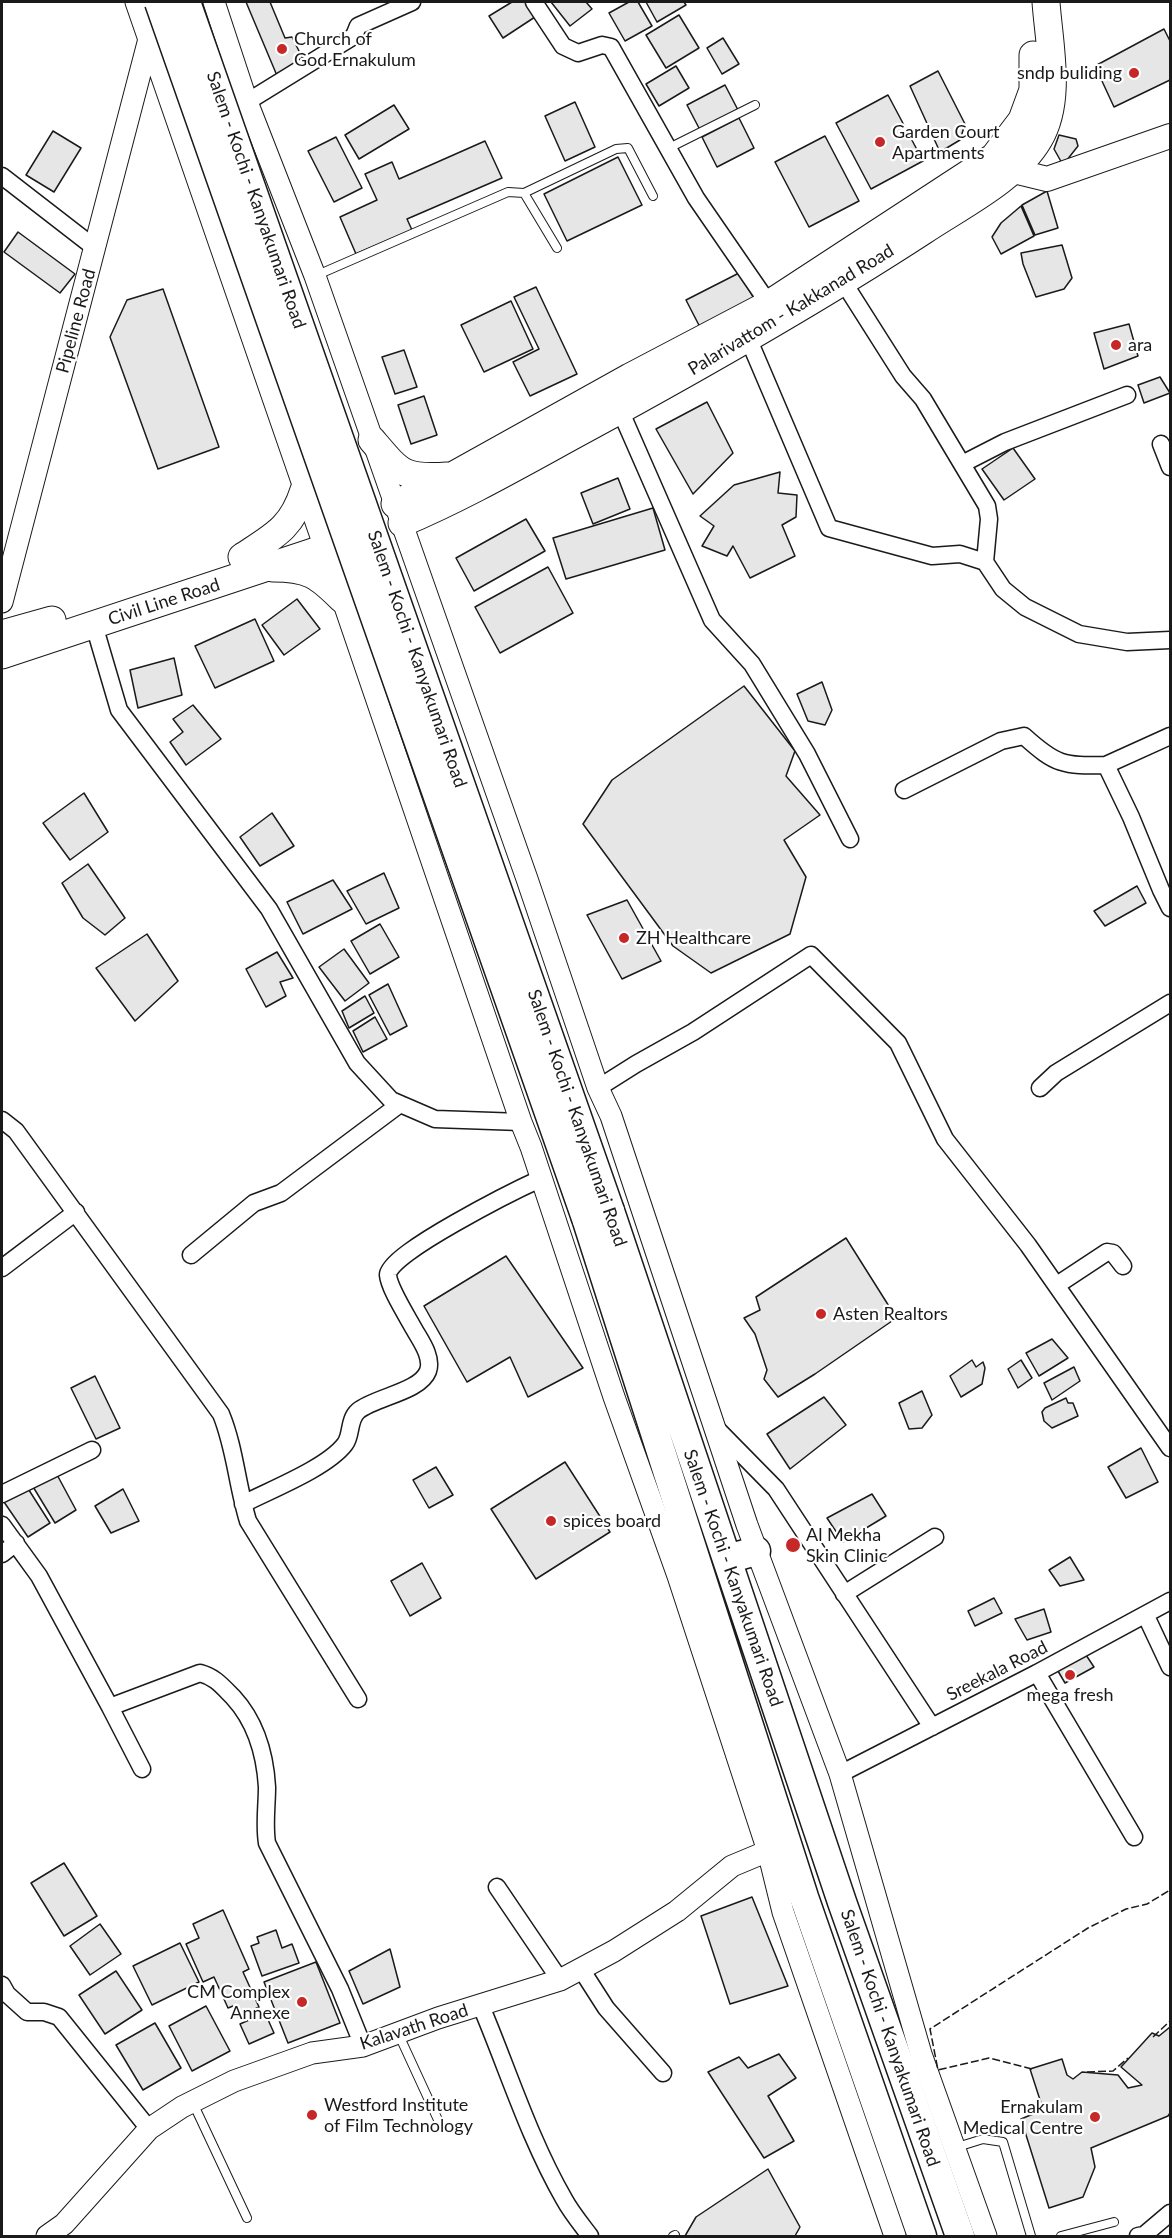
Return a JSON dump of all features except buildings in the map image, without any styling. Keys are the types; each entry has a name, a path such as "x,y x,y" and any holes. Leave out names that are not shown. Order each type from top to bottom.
{"highway":[{"name":"Salem - Kochi - Kanyakumari Road","path":"159,2 586,1218 689,1572 922,2236"},
{"name":"Salem - Kochi - Kanyakumari Road","path":"186,2 610,1211 842,1902 960,2236"},
{"path":"727,1559 756,1551"}],"main road":[{"name":"Palarivattom - Kakkanad Road","path":"399,513 441,506 748,338 787,301 994,157 1022,120 1033,90 1031,2"},
{"name":"Palarivattom - Kakkanad Road","path":"454,475 630,376 787,301 844,283 1014,171 1039,139 1049,114 1051,72 1046,2"},
{"path":"1014,171 1047,179 1170,136"},
{"path":"372,440 404,474 429,477 454,475"},
{"path":"399,513 454,475"},
{"path":"304,490 298,510 291,521 266,542 253,562 297,568 314,574 342,599"},
{"name":"Civil Line Road","path":"2,634 322,540"},
{"name":"Civil Line Road","path":"2,655 94,625 253,562"}],"street":[{"name":"Salem - Kochi - Kanyakumari Road","path":"136,2 531,1147 614,1397 689,1572"},
{"name":"Salem - Kochi - Kanyakumari Road","path":"214,2 247,102 315,276 598,1088 611,1116 756,1551 840,1774 921,2054 986,2236"},
{"path":"247,102 354,36 358,26 412,2"},
{"path":"534,2 563,46 578,53 602,45 611,47 696,198 787,301"},
{"name":"Pipeline Road","path":"2,602 149,39"},
{"path":"2,176 95,248"},
{"path":"217,233 226,235 252,231 277,223 288,204"},
{"path":"229,269 243,259 262,252 288,244 302,243"},
{"path":"844,283 903,376 923,399 987,506 989,519 985,562"},
{"path":"748,338 829,528 932,556 960,554 985,562 1003,589 1025,607 1079,634 1127,642 1170,640"},
{"path":"962,464 1005,442 1127,395"},
{"path":"620,410 712,620 752,664 807,754 850,839"},
{"path":"1161,444 1170,467"},
{"path":"94,625 119,710 269,909 357,1064 391,1100 435,1119 521,1122"},
{"path":"904,790 1013,736 1024,736 1048,757 1074,766 1106,765 1170,736"},
{"path":"1106,765 1170,908"},
{"path":"418,823 444,828 453,825 480,815 497,796"},
{"path":"446,902 462,886 503,874 526,876"},
{"path":"598,1088 693,1032 811,955 898,1044 945,1139 1168,1438"},
{"path":"1040,1088 1056,1073 1170,1003"},
{"path":"191,1255 254,1203 281,1193 400,1104"},
{"path":"2,1120 16,1131 221,1414 230,1438 248,1521 358,1699"},
{"path":"243,1504 328,1460 346,1443 350,1424 358,1411 423,1380 429,1368 426,1352 397,1298 388,1275 390,1266 440,1232 497,1199 540,1179"},
{"path":"2,1268 76,1212"},
{"path":"1056,1285 1107,1252 1113,1253 1123,1266"},
{"path":"714,1426 776,1489 932,1727"},
{"path":"2,1494 92,1450"},
{"path":"2,1525 39,1576 142,1769"},
{"path":"844,1594 935,1537"},
{"path":"2,1554 16,1542"},
{"path":"689,1572 783,1912 895,2236"},
{"name":"Sreekala Road","path":"840,1774 1146,1616 1170,1601"},
{"path":"1146,1616 1170,1667"},
{"path":"110,1707 200,1673 218,1681 238,1703 250,1720 264,1759 267,1788 265,1826 267,1843 340,1989 363,2046"},
{"path":"1037,1673 1134,1837"},
{"name":"Kalavath Road","path":"46,2236 64,2224 149,2129 192,2102 234,2081 312,2053 363,2046 438,2018 560,1980 614,1951 677,1911 732,1866 768,1851"},
{"path":"497,1887 560,1980"},
{"path":"581,1969 606,2008 663,2073"},
{"path":"2,1985 7,1994 27,2012 44,2012 59,2017 149,2129"},
{"path":"481,2006 529,2126 564,2199 590,2236"},
{"path":"1138,2236 1144,2235 1170,2213"}],"lane":[{"path":"669,148 755,105"},
{"path":"315,276 508,192 524,193 616,149 628,148 653,196"},
{"path":"524,193 557,248"},
{"path":"398,2033 439,2122"},
{"path":"192,2102 247,2218"},
{"path":"954,2148 982,2139 1003,2142 1031,2236"},
{"path":"1062,2236 1114,2222"}],"fence":[{"path":"1032,2069 989,2058 938,2070 930,2029 1088,1928 1126,1909 1147,1904 1170,1890"},
{"path":"1153,2037 1170,2021"},
{"path":"1087,2072 1113,2071 1128,2058"}],"place":[{"name":"Church of God Ernakulum","path":"282,49"},
{"name":"sndp buliding","path":"1134,73"},
{"name":"Garden Court Apartments","path":"880,142"},
{"name":"ara","path":"1116,345"},
{"name":"ZH Healthcare","path":"624,938"},
{"name":"Asten Realtors","path":"821,1314"},
{"name":"spices board","path":"551,1521"},
{"name":"Al Mekha Skin Clinic","path":"793,1545"},
{"name":"mega fresh","path":"1070,1675"},
{"name":"CM Complex Annexe","path":"302,2002"},
{"name":"Westford Institute of Film Technology","path":"312,2115"},
{"name":"Ernakulam Medical Centre","path":"1095,2117"}]}
